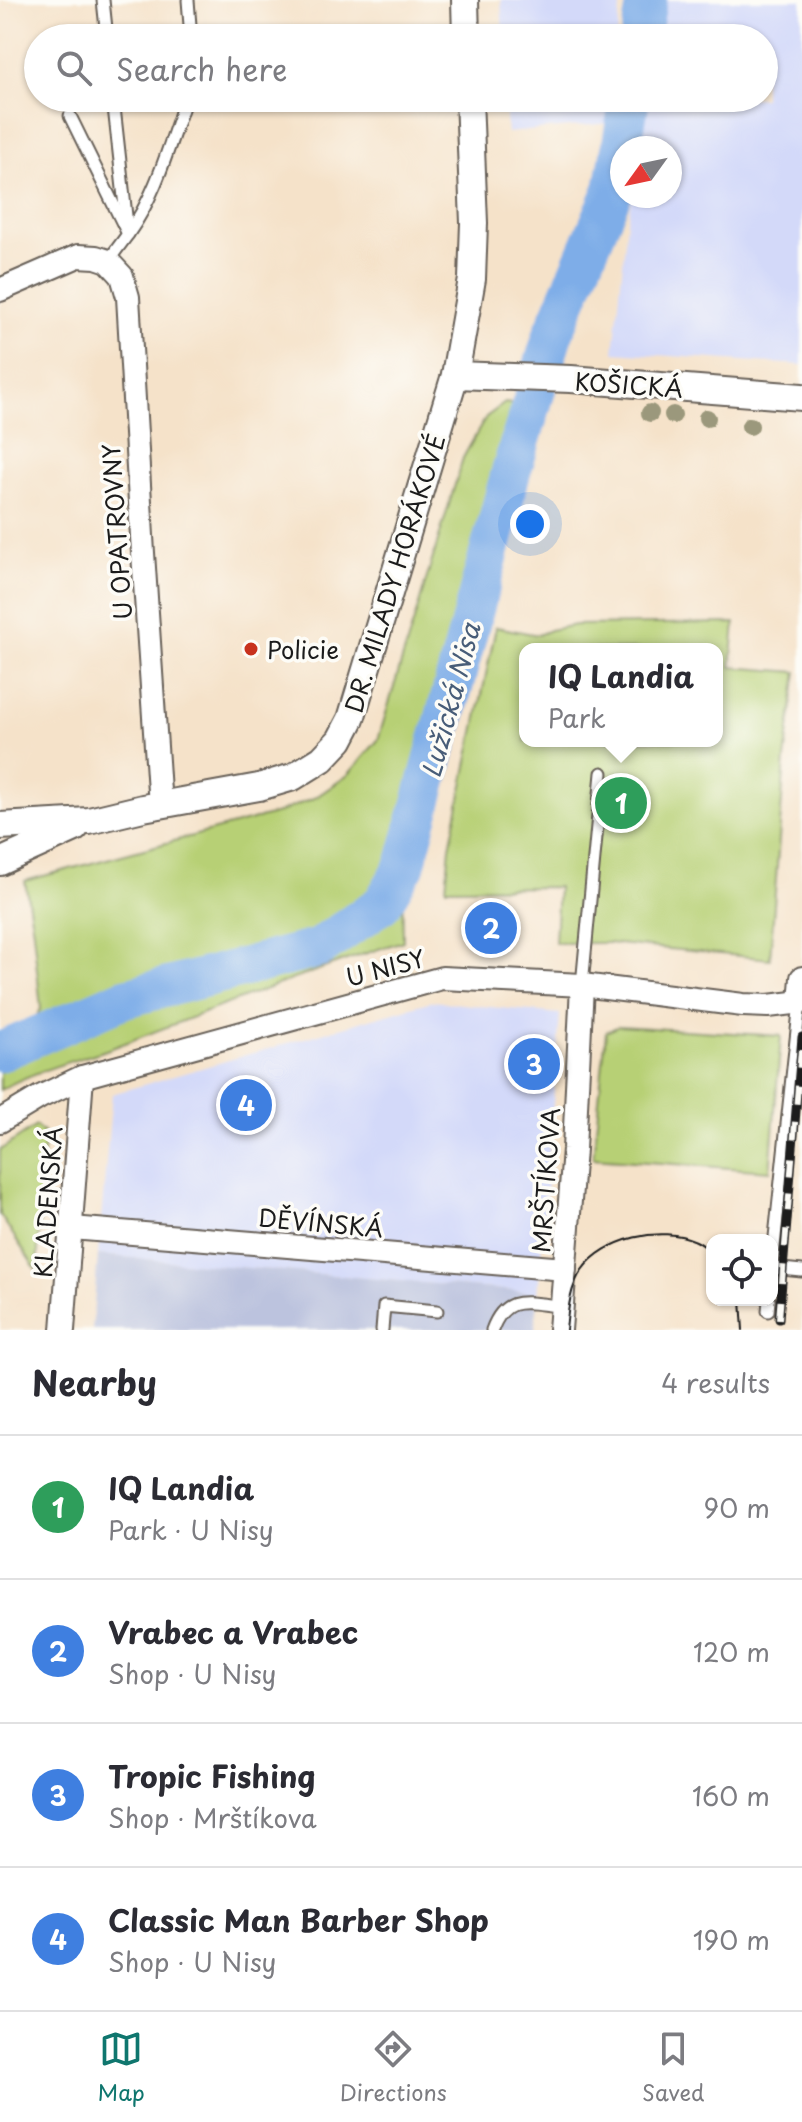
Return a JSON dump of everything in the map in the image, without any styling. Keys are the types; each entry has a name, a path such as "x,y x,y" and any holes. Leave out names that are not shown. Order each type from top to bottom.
{"street":[{"path":"465,0 466,24"},
{"name":"DR. MILADY HORÁKOVÉ","path":"0,826 89,821 259,787 293,777 322,759 340,740 351,719 455,375 472,279 474,223 470,112"},
{"path":"0,290 78,256 108,261"},
{"name":"U OPATROVNY","path":"108,261 122,276 128,297 160,806"},
{"name":"KOŠICKÁ","path":"455,375 571,379 802,397"},
{"path":"0,862 89,821"},
{"name":"U NISY","path":"0,1121 82,1077 442,978 582,985 743,1005 801,1002"},
{"path":"801,1002 802,978"},
{"name":"MRŠTÍKOVA","path":"560,1330 574,1149 582,985"},
{"name":"KLADENSKÁ","path":"63,1330 82,1077"},
{"name":"DĚVÍNSKÁ","path":"72,1228 565,1269"}],"lane":[{"path":"103,0 106,24"},
{"path":"188,0 190,24"},
{"path":"115,112 128,234"},
{"path":"108,261 141,215 154,189 181,112"},
{"path":"70,116 128,234"},
{"path":"582,985 602,773"},
{"path":"776,1234 801,1002"},
{"path":"778,1267 802,1271"},
{"path":"492,1330 503,1308 512,1304 562,1306"},
{"path":"382,1330 384,1306 437,1311"}],"shaded area":[{"path":"501,0 621,0 618,24 502,24"},
{"path":"667,0 802,0 802,365 614,352 630,208 682,208 682,136 643,136 647,112 778,112 778,24 663,24"},
{"path":"506,112 612,112 611,123 507,133"},
{"path":"432,1001 560,1014 538,1293 98,1255 112,1094"},
{"path":"98,1255 538,1293 535,1330 92,1330"}],"green space":[{"path":"505,403 525,406 423,766 402,860 403,941 44,1070 0,1090 0,1065 11,1058 41,1009 25,881 278,813 316,797 348,775 378,740 463,458 486,417"},
{"path":"735,623 731,667 797,672 785,759 770,959 608,943 555,943 558,887 446,888 450,847 496,627 538,635 575,625"},
{"path":"619,1026 781,1036 770,1171 593,1158 606,1032"},
{"path":"36,1126 44,1133 37,1271 0,1215 0,1150"}],"waterway":[{"name":"Lužická Nisa","path":"643,24 647,0"},
{"name":"Lužická Nisa","path":"0,1052 125,998 319,948 382,904 405,866 511,472 553,334 614,189 628,112"}],"tram line":[{"path":"566,1330 570,1299 578,1277 592,1259 605,1250 634,1238 667,1234 682,1236 706,1248"},
{"path":"741,1306 743,1330"}],"railway":[{"path":"779,1319 802,1037"}],"place":[{"name":"Policie","path":"251,649"},
{"name":"IQ Landia","path":"621,803"},
{"name":"Vrabec a Vrabec","path":"491,928"},
{"name":"Tropic Fishing","path":"534,1064"},
{"name":"Classic Man Barber Shop","path":"246,1105"}]}
